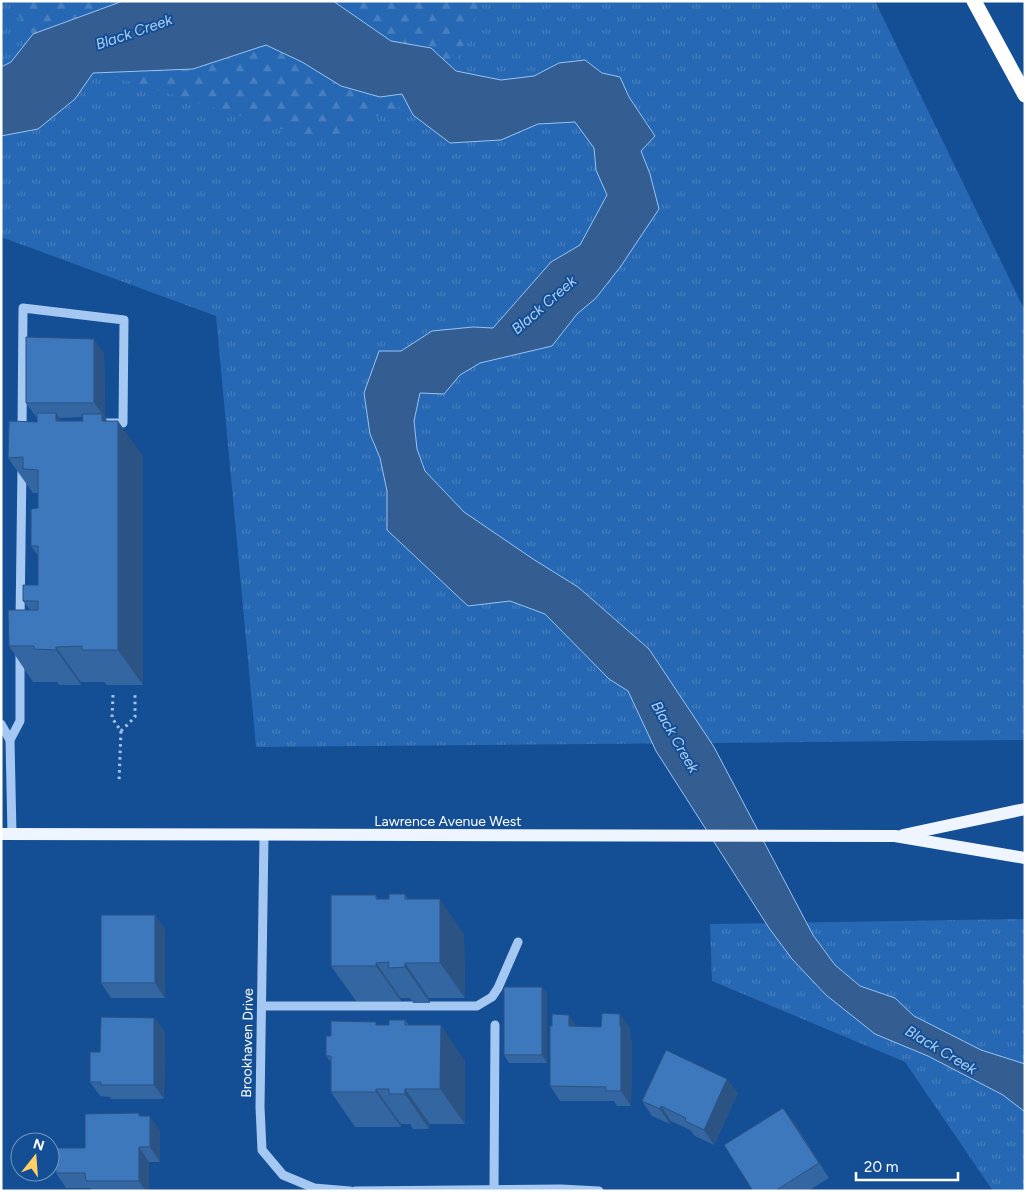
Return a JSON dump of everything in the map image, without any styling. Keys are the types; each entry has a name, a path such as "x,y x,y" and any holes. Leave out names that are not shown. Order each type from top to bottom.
{"highway":[{"path":"974,1 1025,95"}],"main road":[{"name":"Lawrence Avenue West","path":"895,836 1025,809"},
{"name":"Lawrence Avenue West","path":"7,834 895,836 1025,858"}],"street":[{"path":"22,444 27,424 23,308 124,320 123,423 96,423"},
{"path":"20,632 22,454"},
{"path":"7,834 10,740 20,721 20,642"},
{"path":"1,724 10,740"},
{"name":"Brookhaven Drive","path":"264,835 260,1107 262,1150 283,1175 314,1188 350,1191"},
{"path":"262,1006 477,1006 492,997 498,988 518,942"},
{"path":"494,1190 495,1026"},
{"path":"355,1191 599,1191"}],"path":[{"path":"121,731 135,717 135,693"},
{"path":"113,695 112,718 121,731 119,782"}],"green space":[{"path":"1,1 875,1 1025,311 1025,740 256,747 216,316 1,237"},
{"path":"9,1 482,1 459,56 422,97 320,141 99,72 30,32"},
{"path":"1025,919 1025,1191 993,1191 905,1062 712,981 710,924"}],"water":[{"name":"Black Creek","path":"123,1 333,1 391,41 431,48 456,71 501,80 534,76 559,63 585,60 602,73 620,77 629,97 655,136 641,151 650,174 659,209 621,266 596,298 577,314 552,346 480,363 460,375 444,394 420,393 414,421 417,449 425,471 464,512 578,587 649,649 714,747 813,935 835,965 860,986 895,998 914,1016 981,1050 1025,1064 1025,1112 1003,1095 928,1056 875,1034 826,995 792,959 769,928 656,751 628,691 609,679 545,614 510,601 468,606 387,530 387,491 380,458 370,434 364,393 379,351 401,351 432,331 473,327 493,328 551,262 580,245 607,195 596,170 594,148 575,122 538,124 501,140 450,143 413,115 402,94 380,97 341,86 302,62 266,45 193,69 93,73 75,99 38,129 1,136 1,67 11,62 33,34"}],"building":[{"path":"26,337 94,339 94,403 26,403"},
{"path":"37,413 56,413 56,421 83,421 82,414 102,414 102,421 118,421 118,650 82,650 82,646 56,647 56,650 34,649 34,646 9,646 8,610 38,610 38,601 23,601 23,585 38,585 38,546 31,546 31,509 38,508 38,470 23,469 23,457 8,458 9,421 37,422"},
{"path":"389,894 405,894 405,899 440,899 440,963 405,963 405,967 388,968 389,962 376,963 376,966 331,966 331,895 376,895 376,899 389,899"},
{"path":"101,915 155,915 155,983 101,983"},
{"path":"504,987 542,987 542,1055 504,1055"},
{"path":"602,1013 620,1014 621,1091 606,1091 606,1087 550,1086 550,1026 552,1026 552,1014 569,1015 569,1026 601,1027"},
{"path":"101,1017 154,1018 154,1085 101,1085 101,1082 90,1082 90,1052 100,1052"},
{"path":"389,1020 405,1020 405,1025 441,1025 440,1089 405,1089 405,1094 389,1094 389,1089 376,1089 376,1092 331,1092 331,1056 326,1056 326,1036 331,1036 331,1021 376,1022 376,1025 389,1025"},
{"path":"666,1050 727,1079 704,1130 685,1121 686,1118 661,1106 660,1109 642,1101"},
{"path":"783,1108 819,1163 775,1191 753,1191 724,1145"},
{"path":"139,1113 139,1116 150,1116 150,1147 139,1147 139,1181 86,1181 85,1173 60,1173 60,1148 85,1148 85,1114"}]}
